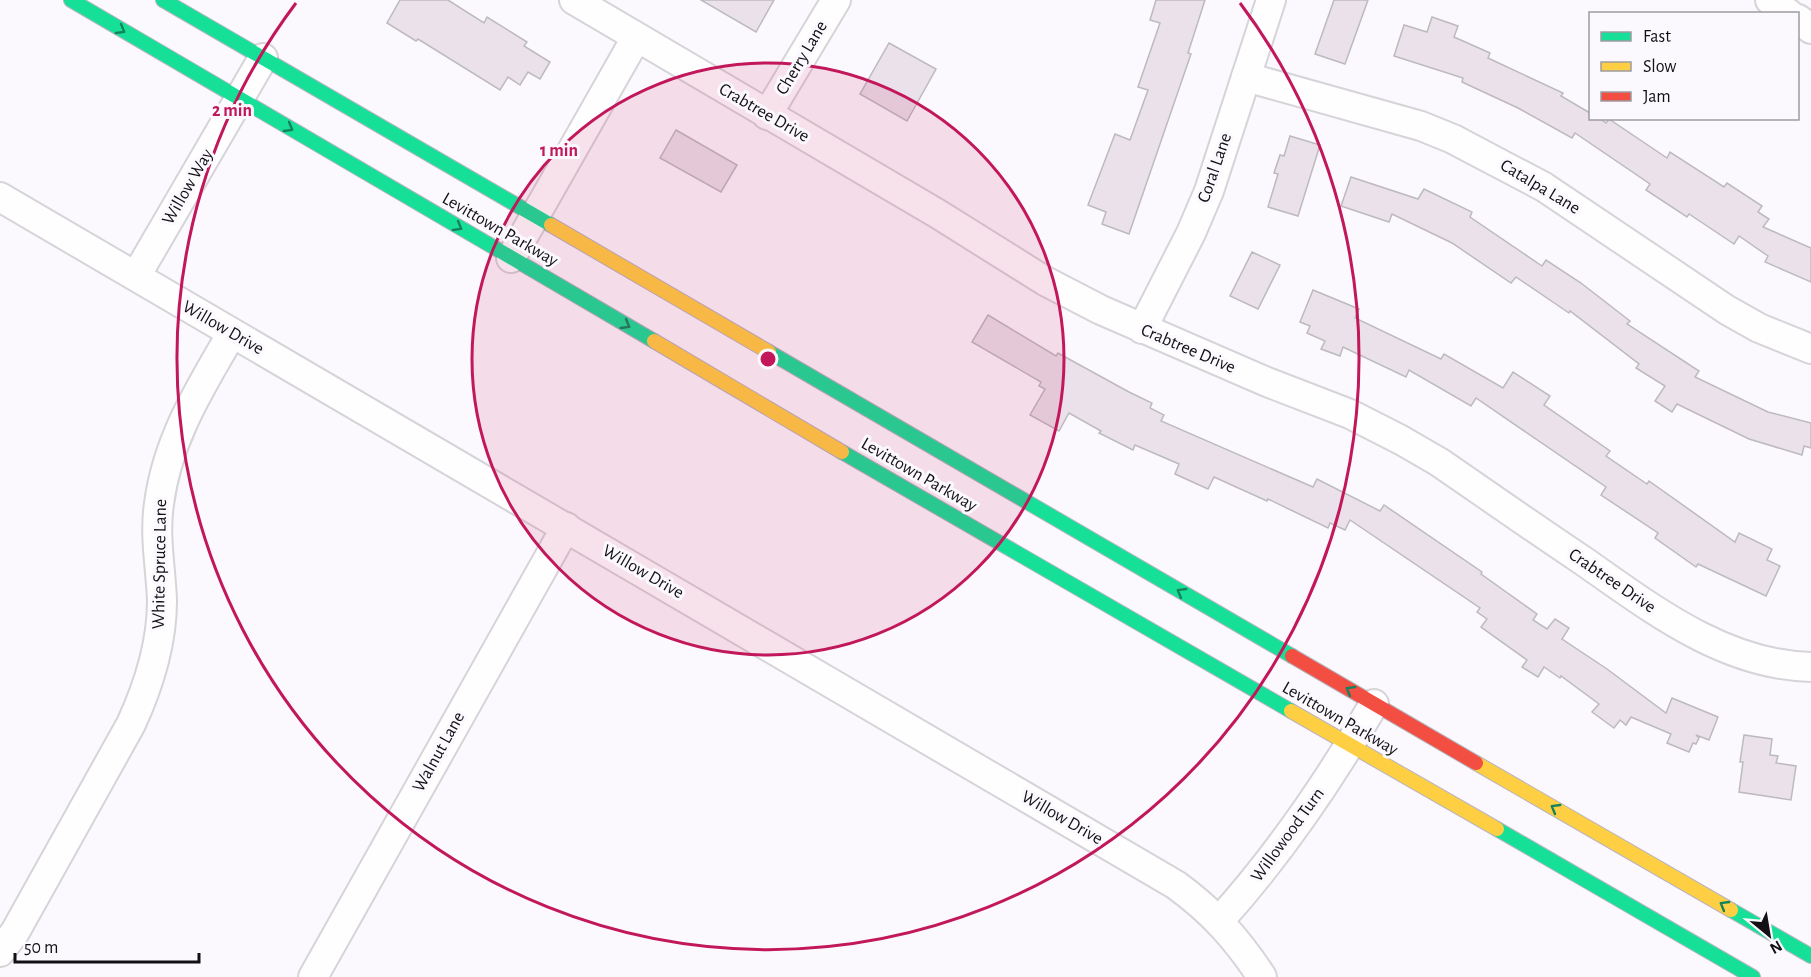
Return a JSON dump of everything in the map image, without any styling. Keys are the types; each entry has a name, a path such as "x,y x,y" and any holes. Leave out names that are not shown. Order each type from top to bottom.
{"main road":[{"name":"Levittown Parkway","path":"71,0 511,258 1753,977"},
{"name":"Levittown Parkway","path":"163,0 1811,956"}],"street":[{"name":"Crabtree Drive","path":"574,0 1046,280 1101,310 1267,382 1350,414 1401,440 1439,462 1669,620 1715,645 1770,662 1811,667"},
{"name":"Cherry Lane","path":"767,115 836,0"},
{"name":"Coral Lane","path":"1142,329 1191,233 1209,191 1271,0"},
{"path":"1770,0 1786,12"},
{"path":"511,258 636,38"},
{"name":"Willow Way","path":"136,276 263,58"},
{"name":"Catalpa Lane","path":"1246,77 1422,126 1453,139 1545,187 1726,310 1759,328 1811,349"},
{"name":"Willow Drive","path":"0,197 1176,885 1219,921 1240,944 1262,977"},
{"name":"White Spruce Lane","path":"0,952 15,932 131,724 144,695 160,634 162,602 157,519 165,472 187,411 232,333"},
{"name":"Walnut Lane","path":"313,977 566,527"},
{"name":"Willowood Turn","path":"1219,921 1258,879 1314,801 1374,704"}],"building":[{"path":"400,0 448,0 484,23 487,17 527,42 524,46 550,62 540,79 528,72 520,85 508,77 500,90 418,39 416,41 387,23"},
{"path":"701,0 774,0 756,32"},
{"path":"1156,0 1205,0 1188,53 1191,54 1129,234 1102,224 1106,212 1088,205 1115,134 1130,140 1148,90 1138,87 1160,23 1150,20"},
{"path":"1334,0 1368,0 1345,64 1315,54"},
{"path":"1432,17 1458,26 1454,37 1490,53 1488,58 1563,93 1561,96 1589,112 1589,120 1602,120 1606,123 1610,120 1667,158 1670,152 1724,187 1727,183 1762,206 1758,212 1769,219 1763,227 1811,248 1811,282 1765,262 1768,256 1739,236 1734,244 1689,214 1687,217 1646,190 1650,184 1575,133 1572,138 1518,108 1462,82 1463,78 1394,56 1404,25 1427,32"},
{"path":"889,43 936,69 907,121 860,94"},
{"path":"676,130 737,165 721,192 660,158"},
{"path":"1290,136 1320,145 1298,216 1268,207 1278,174 1274,173 1280,155 1284,156"},
{"path":"1351,177 1418,199 1424,189 1472,212 1470,217 1542,266 1546,260 1581,283 1630,321 1627,324 1699,371 1695,377 1768,412 1811,423 1811,448 1804,446 1802,455 1749,439 1677,404 1672,412 1655,401 1665,386 1636,368 1639,364 1570,311 1569,313 1516,277 1511,283 1452,243 1392,214 1389,222 1341,206"},
{"path":"1252,252 1280,265 1258,309 1230,296"},
{"path":"1313,290 1359,309 1355,318 1441,359 1444,354 1503,388 1513,372 1550,396 1544,405 1610,451 1606,456 1647,484 1649,481 1735,542 1739,533 1772,549 1767,560 1780,566 1766,596 1698,564 1696,567 1655,538 1658,533 1601,495 1606,487 1476,398 1471,406 1409,370 1406,377 1343,347 1340,356 1321,349 1325,341 1307,333 1310,326 1300,322"},
{"path":"988,315 1056,356 1058,353 1152,403 1150,408 1164,415 1161,421 1313,487 1317,479 1380,511 1384,505 1482,572 1481,574 1537,614 1533,620 1547,629 1555,619 1569,628 1562,639 1666,713 1672,698 1718,717 1709,740 1696,735 1699,738 1696,744 1693,743 1689,752 1667,743 1671,734 1631,717 1626,725 1620,720 1614,728 1592,712 1599,704 1561,676 1560,678 1544,667 1538,677 1522,667 1527,660 1481,627 1487,619 1477,612 1480,608 1350,520 1345,530 1330,523 1328,528 1268,499 1267,501 1214,477 1208,489 1175,474 1179,464 1135,445 1133,450 1099,433 1101,431 1069,413 1059,431 1030,415 1045,389 1039,386 1041,382 972,342"},
{"path":"1744,735 1772,739 1770,755 1778,756 1776,763 1796,766 1791,800 1739,792"}],"traffic: fast":[{"path":"71,0 654,341"},
{"path":"163,0 551,225"},
{"path":"769,352 1292,656"},
{"path":"842,452 1291,711"},
{"path":"1497,829 1753,977"},
{"path":"1731,910 1811,956"}],"traffic: slow":[{"path":"551,225 769,352"},
{"path":"654,341 842,452"},
{"path":"1291,711 1497,829"},
{"path":"1476,763 1731,910"}],"traffic: jam":[{"path":"1292,656 1476,763"}]}
